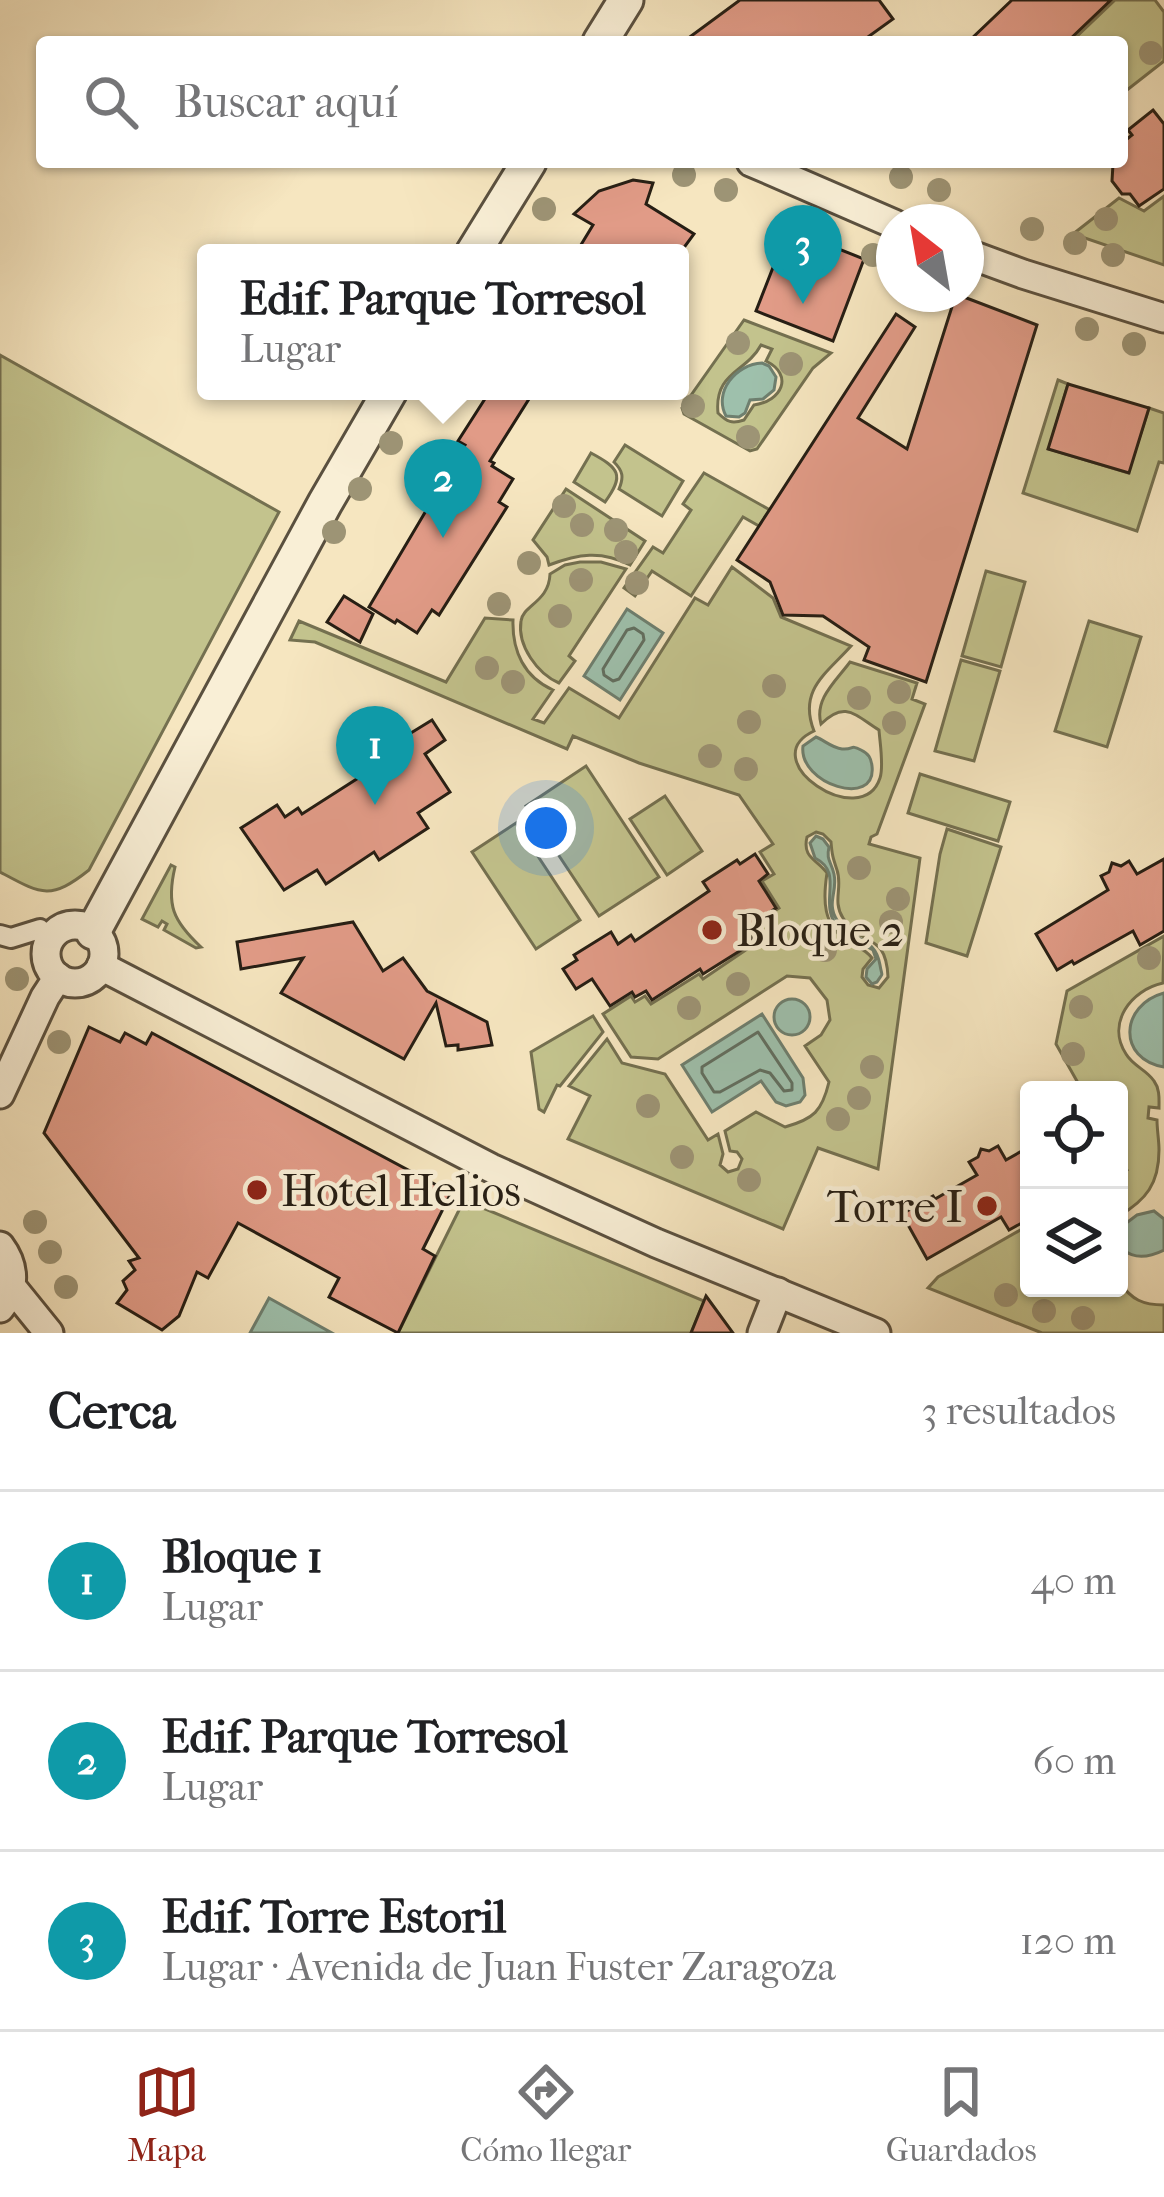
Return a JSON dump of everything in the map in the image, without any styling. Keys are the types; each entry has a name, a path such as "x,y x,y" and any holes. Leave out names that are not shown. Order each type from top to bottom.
{"street":[{"path":"604,36 626,0"},
{"path":"479,244 525,168"},
{"path":"765,168 876,216"},
{"path":"984,260 1164,318"},
{"path":"93,932 385,400"},
{"path":"80,924 100,936 105,959 101,966 93,979 71,984 51,973 45,950 57,930 80,924"},
{"path":"0,934 11,938 40,929"},
{"path":"101,966 491,1168 656,1243 875,1333"},
{"path":"0,1094 58,977"},
{"path":"0,1246 12,1271 6,1297 49,1333"},
{"path":"762,1333 778,1292"}],"green space":[{"path":"1115,0 1155,0 1164,12 1164,61 1128,89 1128,36 1077,36"},
{"path":"1164,196 1164,265 1073,234 1119,198 1144,211"},
{"path":"744,320 831,353 813,368 757,449 750,451 684,414 682,408","holes":["761,345 772,349 766,361 780,373 777,393 754,405 744,420 724,418 718,413 718,399 726,381"]},
{"path":"0,355 279,512 89,870 64,886 45,891 0,872"},
{"path":"1058,380 1068,384 1049,449 1128,473 1149,408 1164,413 1164,463 1159,462 1137,531 1023,493"},
{"path":"625,445 683,481 662,516 619,489 622,474 614,462"},
{"path":"591,453 616,473 605,502 574,482"},
{"path":"704,473 770,510 759,526 743,517 691,596 652,571 635,596 624,588 653,547 663,553 691,510 683,504"},
{"path":"566,489 645,541 630,565 590,555 549,565 533,540"},
{"path":"580,562 626,569 569,656 575,661 559,683 531,658 522,640 521,621 545,591 550,574"},
{"path":"732,567 773,598 781,617 851,646 812,693 814,731 798,744 796,758 803,773 835,795 853,798 869,793 881,773 879,730 844,711 821,724 823,698 850,662 917,683 912,699 925,704 877,834 869,844 920,858 878,1169 818,1148 783,1229 568,1139 590,1096 569,1086 607,1039 622,1063 665,1074 708,1140 718,1134 723,1154 720,1165 728,1172 738,1169 742,1159 730,1151 725,1131 756,1112 785,1127 795,1124 810,1117 823,1100 829,1082 805,1046 821,1035 830,1020 827,1000 810,978 787,976 658,1059 631,1057 603,1014 631,996 635,1002 645,996 651,1004 699,974 703,979 756,943 751,935 760,930 756,923 779,908 762,881 774,874 760,852 773,844 739,795 573,736 567,749 315,642 290,640 299,621 446,682 485,618 513,620 522,662 534,678 553,690 533,719 544,723 569,688 619,718 695,598 708,605","holes":["823,834 831,842 839,876 840,912 850,927 883,953 888,977 879,988 862,977 872,958 840,936 829,920 827,873 808,854 806,844 807,837"]},
{"path":"986,571 1025,582 1001,667 962,656"},
{"path":"1089,621 1141,637 1107,747 1055,731"},
{"path":"961,660 1000,671 974,761 935,751"},
{"path":"586,766 659,877 599,916 526,806"},
{"path":"920,774 1010,802 998,841 908,813"},
{"path":"665,796 702,851 667,875 630,819"},
{"path":"516,823 580,920 536,949 472,852"},
{"path":"947,829 1001,847 967,956 926,943"},
{"path":"171,865 175,867 174,912 201,947 164,930 167,924 162,921 158,927 142,919"},
{"path":"1164,936 1163,983 1132,1000 1120,1020 1126,1054 1151,1077 1159,1108 1149,1107 1148,1118 1157,1120 1157,1172 1149,1190 1128,1210 1128,1081 1077,1081 1056,1044 1067,991"},
{"path":"593,1016 603,1032 557,1085 544,1112 539,1109 531,1052"},
{"path":"464,1200 704,1301 691,1333 398,1333"},
{"path":"1020,1230 1020,1297 1128,1297 1128,1292 1138,1300 1164,1305 1164,1333 1042,1333 928,1288 938,1277"}],"water":[{"path":"762,363 776,377 774,390 763,399 750,400 739,417 726,416 722,398 729,381 744,368"},
{"path":"627,609 663,633 620,700 584,676"},
{"path":"816,737 838,748 855,747 866,753 872,763 870,779 851,789 812,771 803,746"},
{"path":"816,836 829,847 835,880 832,908 837,920 868,944 873,949 877,955 882,974 872,984 866,977 876,959 873,950 843,932 833,919 830,909 829,872 815,858 810,843"},
{"path":"1164,993 1164,1067 1138,1054 1130,1032 1139,1008"},
{"path":"792,999 805,1004 810,1017 805,1030 792,1035 779,1030 774,1017 779,1004"},
{"path":"762,1014 803,1078 805,1095 786,1106 776,1102 761,1081 712,1112 682,1065"},
{"path":"1154,1211 1164,1219 1164,1250 1147,1256 1128,1252 1128,1222"},
{"path":"269,1298 332,1333 250,1333"}],"building":[{"path":"740,0 879,0 893,19 869,36 691,36"},
{"path":"1012,0 1111,0 1073,36 974,36"},
{"path":"1153,110 1164,124 1164,189 1139,206 1112,181 1113,168 1128,168 1132,135 1128,130"},
{"path":"633,180 653,183 646,204 694,234 687,244 581,244 593,225 574,214 599,191"},
{"path":"788,229 864,259 833,341 756,311"},
{"path":"984,305 1037,325 926,682 864,660 869,647 823,616 783,615 770,582 737,560 896,314 915,327 858,418 907,449 950,312 984,312"},
{"path":"1068,384 1149,408 1129,473 1048,449"},
{"path":"484,400 528,400 490,461 513,479 499,502 507,507 439,615 432,610 417,633 369,607 458,465 455,462 465,445 458,441"},
{"path":"344,596 373,614 360,642 327,622"},
{"path":"432,720 445,740 425,754 450,792 418,813 428,828 379,860 374,852 326,884 317,870 284,890 241,828 277,805 285,817 298,808 302,814 377,766 370,756"},
{"name":"Bloque 2","path":"755,854 768,874 759,881 776,908 754,923 758,929 749,935 754,942 652,1000 646,991 635,997 632,992 610,1006 592,979 576,989 563,969 577,960 574,955 611,932 618,944 631,935 635,941 709,891 703,882"},
{"path":"1164,859 1164,931 1140,945 1133,931 1057,970 1036,934 1108,890 1101,876 1112,863 1121,866 1129,861 1137,874"},
{"path":"353,922 383,971 403,958 427,991 487,1022 492,1045 458,1050 458,1045 446,1046 436,1003 404,1059 281,993 303,958 241,969 237,942"},
{"name":"Hotel Helios","path":"89,1027 120,1042 125,1033 146,1044 152,1033 451,1193 423,1249 435,1256 398,1333 329,1297 339,1278 238,1223 208,1278 197,1272 179,1316 162,1330 117,1303 127,1290 123,1281 135,1270 129,1261 139,1258 44,1133"},
{"name":"Torre I","path":"998,1146 1006,1160 1020,1152 1020,1224 1009,1230 1001,1217 927,1259 902,1214 977,1175 969,1162 981,1149"},
{"path":"706,1296 733,1333 691,1333"}],"place":[{"name":"Edif. Torre Estoril","path":"803,304"},
{"name":"Edif. Parque Torresol","path":"443,538"},
{"name":"Bloque 1","path":"375,805"},
{"name":"Bloque 2","path":"712,930"},
{"name":"Hotel Helios","path":"257,1190"},
{"name":"Torre I","path":"987,1206"}]}
